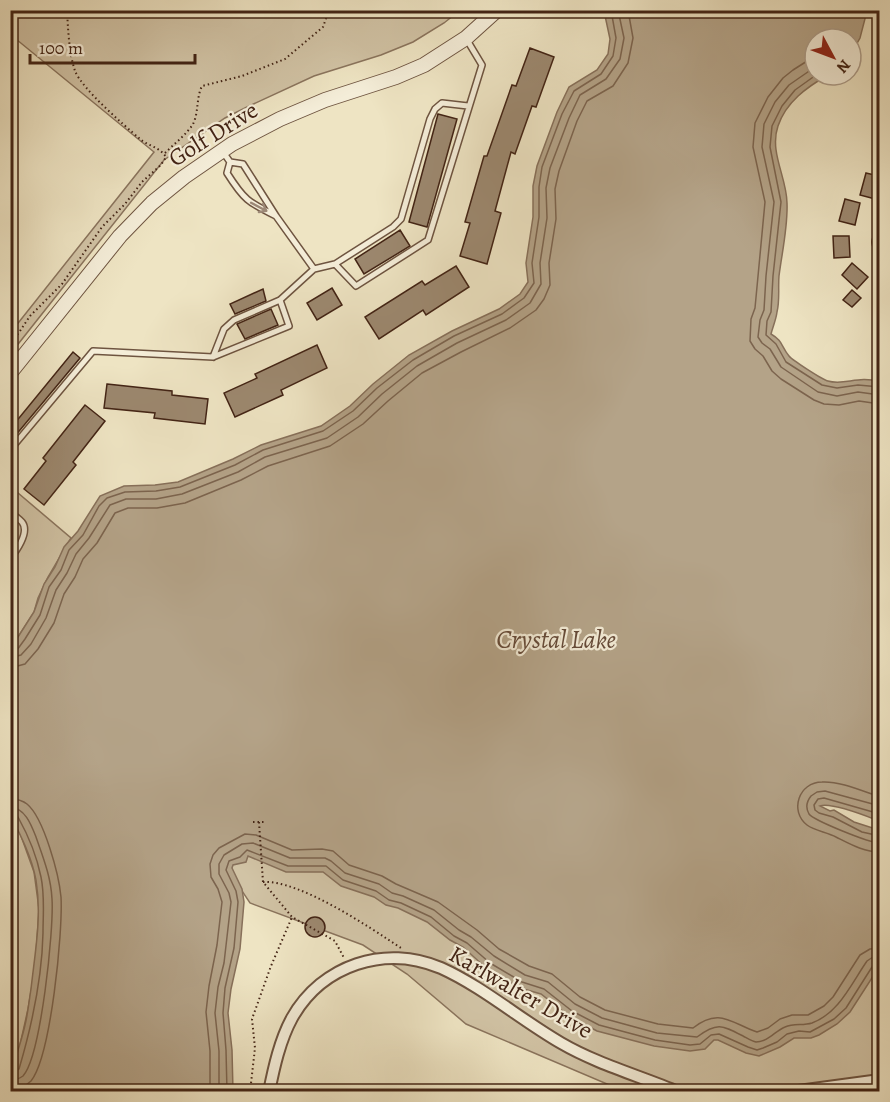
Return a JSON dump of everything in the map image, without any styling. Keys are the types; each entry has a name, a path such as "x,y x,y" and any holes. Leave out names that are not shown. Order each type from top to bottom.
{"street":[{"name":"Golf Drive","path":"10,373 133,223 176,183 226,156 262,127 302,109 417,69 466,38 496,10"},
{"path":"879,235 879,250"},
{"name":"Karlwalter Drive","path":"270,1092 282,1040 296,1011 321,983 348,967 385,958 418,961 450,973 571,1048 678,1092"},
{"path":"644,1092 649,1080"},
{"path":"791,1092 831,1089 879,1080"}],"lane":[{"path":"335,264 356,286 428,240 482,65 466,38"},
{"path":"213,357 224,329 234,320 280,300 314,269 335,264 393,227 401,219 430,119 435,109 442,103 468,106"},
{"path":"226,156 227,173 239,192 247,201 276,216"},
{"path":"226,156 243,165 314,269"},
{"path":"10,450 93,351 213,357 290,326 280,300"},
{"path":"10,512 23,523 25,528 24,536 10,558"}],"path":[{"path":"67,10 73,64 82,82 111,114 144,142 165,154"},
{"path":"10,346 30,316 62,284 102,227 125,204 142,182 161,165 166,157 165,154 192,125 202,86 242,76 285,59 323,27 328,10"},
{"path":"253,822 266,822"},
{"path":"260,822 263,882 292,917 335,941 348,967"},
{"path":"263,882 273,881 302,891 363,923 418,961"},
{"path":"250,1092 255,1048 252,1019 267,974 292,917"}],"shaded area":[{"path":"11,10 459,11 413,42 381,55 314,76 225,118 164,160 11,353 11,332 154,152 11,35"},
{"path":"11,487 71,538 48,577 34,612 11,648"},
{"path":"11,816 34,872 39,909 35,968 18,1054 11,1075"},
{"path":"245,848 879,951 879,1091 644,1092 630,1087 614,1087 466,1024 407,974 363,945 250,903 222,861"}],"water":[{"name":"Crystal Lake","path":"604,11 867,11 863,27 803,27 803,87 809,87 786,110 776,136 787,212 779,276 778,308 771,334 780,341 791,358 825,380 879,382 879,821 841,808 820,806 830,811 834,810 854,822 879,830 879,967 850,1012 837,1024 811,1038 794,1038 759,1056 746,1053 718,1040 714,1040 705,1049 690,1051 654,1046 597,1031 569,1016 541,994 520,988 486,968 463,947 427,922 398,908 386,905 374,897 341,886 323,872 286,872 248,856 246,862 233,865 232,868 242,889 244,902 240,949 228,1013 233,1091 11,1091 14,1066 28,1007 36,948 38,894 32,864 11,816 11,648 34,612 44,584 64,547 78,531 100,496 124,486 178,482 261,445 321,426 350,406 409,355 452,331 499,309 520,294 528,282 526,263 537,166 569,87 597,70 608,54 610,39"}],"building":[{"path":"530,48 554,57 536,107 532,106 515,154 511,152 495,211 501,213 487,264 460,256 470,223 465,222 484,156 487,156 512,85 516,86"},
{"path":"438,114 457,119 427,227 409,222"},
{"path":"866,173 879,176 879,200 860,195"},
{"path":"845,199 860,203 855,225 839,221"},
{"path":"400,230 410,246 364,274 355,259"},
{"path":"833,236 849,236 850,257 834,258"},
{"path":"852,263 868,277 857,289 842,275"},
{"path":"456,266 469,287 426,315 423,310 379,339 365,317 422,281 425,285"},
{"path":"332,288 342,305 317,320 307,303"},
{"path":"263,289 266,301 235,314 230,304"},
{"path":"852,290 861,298 852,307 843,300"},
{"path":"271,309 278,325 245,339 237,324"},
{"path":"317,345 327,368 281,390 283,395 235,417 224,393 257,378 255,374"},
{"path":"73,352 80,358 10,442 10,429"},
{"path":"107,384 172,391 172,395 208,399 205,424 154,418 155,413 104,408"},
{"path":"85,405 105,421 73,462 76,465 44,505 24,489 46,461 43,458"},
{"path":"315,917 322,920 325,927 322,934 315,937 308,934 305,927 308,920"}]}
